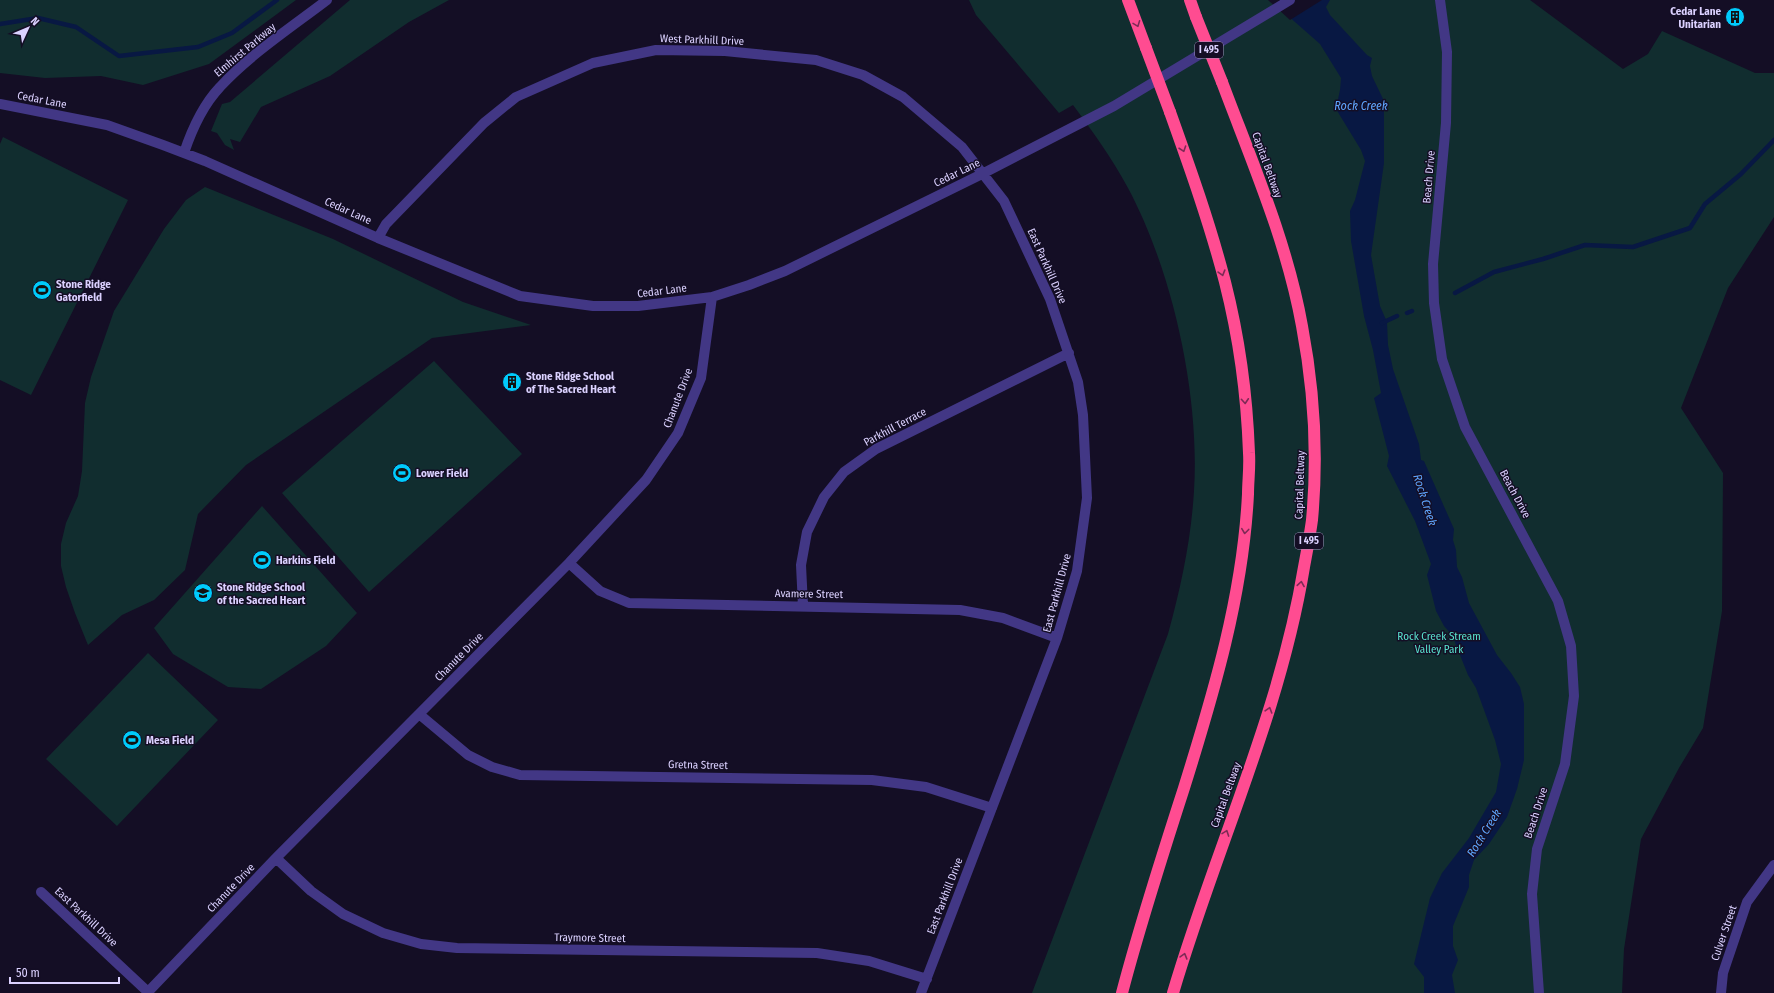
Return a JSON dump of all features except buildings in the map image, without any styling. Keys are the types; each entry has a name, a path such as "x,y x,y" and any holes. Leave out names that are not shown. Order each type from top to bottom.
{"highway":[{"path":"1122,993 1140,923 1206,719 1226,643 1240,575 1247,518 1249,455 1244,390 1225,283 1204,208 1128,0"},
{"name":"Capital Beltway","path":"1172,993 1188,939 1261,737 1284,663 1300,592 1312,520 1315,451 1311,384 1302,324 1285,256 1262,187 1190,0"}],"street":[{"name":"Elmhirst Parkway","path":"184,153 192,129 202,111 220,87 251,59 327,0"},
{"name":"Cedar Lane","path":"0,104 107,125 184,153 378,238 520,296 593,306 638,306 712,297 785,271 982,174 1114,106 1290,0"},
{"name":"Beach Drive","path":"1440,0 1447,52 1446,123 1433,264 1434,303 1442,359 1466,427 1558,601 1571,646 1574,696 1565,764 1537,849 1532,894 1539,993"},
{"name":"West Parkhill Drive","path":"378,238 386,224 484,123 516,97 593,63 656,50 726,51 816,60 863,75 903,96 962,148 982,174"},
{"name":"East Parkhill Drive","path":"921,993 1058,638 1077,571 1087,498 1083,415 1078,382 1069,353 1050,299 1004,201 982,174"},
{"name":"Chanute Drive","path":"148,992 276,858 569,563 646,480 678,433 701,378 712,297"},
{"name":"Parkhill Terrace","path":"803,606 801,565 807,532 824,498 844,472 876,449 1069,353"},
{"name":"Avamere Street","path":"569,563 600,591 629,603 960,610 1004,618 1058,638"},
{"name":"Gretna Street","path":"419,714 468,755 492,767 520,775 872,780 926,787 992,808"},
{"name":"Traymore Street","path":"276,858 311,891 343,914 383,933 421,944 457,948 817,952 869,961 927,979"},
{"name":"Culver Street","path":"1721,993 1724,973 1747,902 1774,865"},
{"name":"East Parkhill Drive","path":"41,892 148,992"}],"green space":[{"path":"0,0 296,0 209,64 143,85 101,76 45,78 0,73"},
{"path":"350,0 449,0 409,22 330,76 261,107 240,142 230,139 234,150 225,145 217,133 211,131 222,104 230,102"},
{"name":"Rock Creek Stream Valley Park","path":"969,0 1530,0 1623,69 1648,54 1662,31 1755,73 1774,73 1774,217 1728,288 1681,408 1723,473 1722,611 1703,728 1679,768 1641,839 1624,949 1622,993 1032,993 1168,634 1185,563 1193,509 1195,454 1193,415 1188,376 1170,296 1158,257 1144,221 1128,188 1109,156 1073,105 1059,113 976,15"},
{"name":"Stone Ridge Gatorfield","path":"3,137 128,200 31,395 0,380 0,144"},
{"path":"205,187 333,239 463,302 531,325 432,338 246,465 198,514 185,570 154,600 122,615 88,645 66,587 61,566 61,544 66,523 78,496 82,471 85,403 91,377 114,311 164,229 186,200"},
{"name":"Lower Field","path":"434,361 522,454 369,592 282,493"},
{"name":"Harkins Field","path":"262,506 357,613 326,646 261,689 228,687 173,654 154,628"},
{"name":"Mesa Field","path":"148,653 218,720 117,826 46,759"}],"water":[{"name":"Rock Creek","path":"1270,0 1330,0 1326,7 1330,15 1367,55 1372,58 1370,66 1372,76 1384,101 1384,163 1371,255 1380,306 1387,322 1388,345 1393,369 1419,444 1421,460 1424,461 1454,529 1453,540 1456,550 1457,567 1462,577 1469,603 1497,655 1520,687 1524,704 1524,760 1517,789 1507,817 1489,844 1474,860 1469,875 1469,887 1453,926 1453,946 1458,960 1452,975 1455,993 1424,993 1424,977 1414,964 1430,898 1442,873 1469,838 1496,792 1501,764 1495,740 1476,688 1468,675 1452,635 1444,626 1436,611 1427,575 1431,564 1415,521 1387,466 1389,456 1374,398 1381,393 1373,350 1364,316 1351,241 1350,211 1355,200 1365,161 1361,150 1336,109 1341,78 1320,44"}],"pier":[{"path":"1268,0 1322,0 1290,20"}],"waterway":[{"path":"0,24 38,18 76,27 119,56 198,47 232,33 277,0"},
{"path":"1455,293 1494,272 1543,259 1585,245 1633,247 1690,228 1705,204 1741,174 1774,140"},
{"path":"1407,313 1412,311"},
{"path":"1382,323 1397,316"}],"place":[{"name":"Cedar Lane Unitarian","path":"1735,17"},
{"name":"Stone Ridge Gatorfield","path":"42,290"},
{"name":"Stone Ridge School of The Sacred Heart","path":"512,382"},
{"name":"Lower Field","path":"402,473"},
{"name":"Harkins Field","path":"262,560"},
{"name":"Stone Ridge School of the Sacred Heart","path":"203,593"},
{"name":"Mesa Field","path":"132,740"}]}
